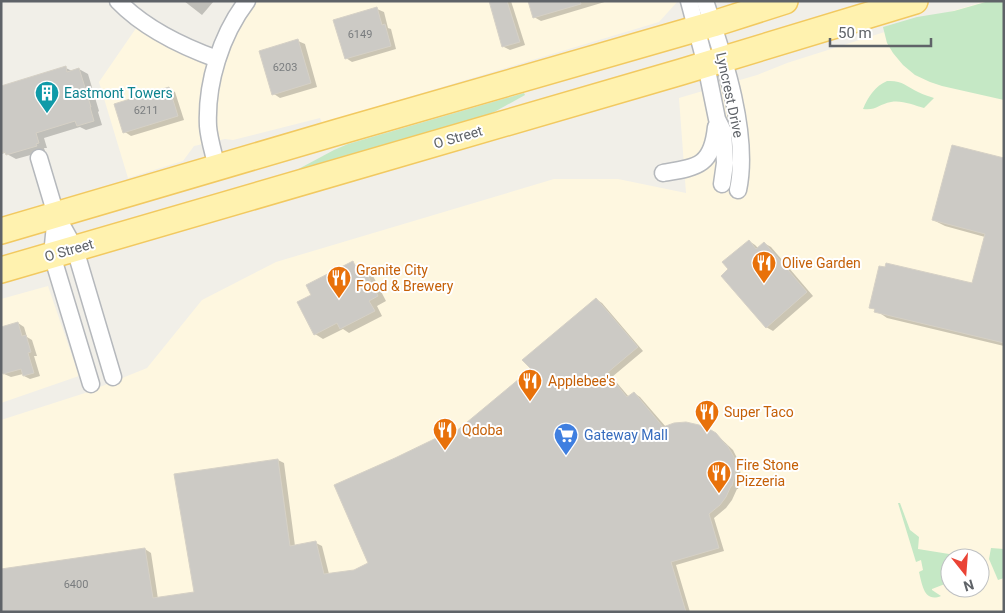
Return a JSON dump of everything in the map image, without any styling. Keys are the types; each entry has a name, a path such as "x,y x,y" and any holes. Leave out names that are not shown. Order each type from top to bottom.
{"main road":[{"path":"1,232 217,168 705,18 785,1"},
{"name":"O Street","path":"1,270 714,62 915,1"}],"street":[{"path":"118,1 141,21 162,35 188,48 217,59"},
{"path":"217,168 209,135 208,108 211,82 217,59 229,31 246,1"},
{"name":"Lyncrest Drive","path":"689,1 705,18 714,62 717,119 723,131 724,146 725,163 722,184"},
{"name":"Lyncrest Drive","path":"714,62 732,94 740,132 741,170 738,190"},
{"path":"663,173 688,169 709,156 715,140 717,119"},
{"path":"39,158 56,215 91,384"},
{"path":"56,215 63,252 113,377"}],"shaded area":[{"path":"247,1 678,1 659,22 322,123 320,118 233,140 225,139 194,146 183,161 128,178 99,82 141,21 217,59"},
{"name":"Gateway Mall","path":"986,1 1004,1 1004,612 1,612 1,420 85,393 147,368 202,300 276,262 554,179 618,179 686,193 679,98 757,75 787,63"},
{"path":"48,286 79,376 1,403 1,299"}],"green space":[{"path":"989,1 1004,1 1004,100 942,86 915,75 903,65 887,43 883,27 917,17 954,11"},
{"path":"887,81 900,82 934,98 924,108 908,103 895,102 871,109 863,109 872,92"},
{"path":"524,93 525,95 484,117 291,173 348,144"},
{"path":"898,503 900,503 910,530 919,537 918,549 940,553 940,586 932,590 940,596 931,597 927,595 919,572 923,570 921,560 916,562"},
{"path":"991,548 1004,549 1004,578 998,580 990,561"}],"building":[{"path":"489,1 507,1 520,42 502,47"},
{"path":"528,1 580,1 581,4 533,18"},
{"path":"377,7 382,25 385,24 391,46 345,59 333,20"},
{"path":"298,39 311,83 272,95 259,51"},
{"name":"Eastmont Towers","path":"66,66 67,72 79,68 94,121 77,126 75,121 36,133 39,143 36,144 37,146 6,155 5,152 1,153 1,86"},
{"path":"169,87 178,116 123,133 114,104"},
{"path":"952,145 1004,158 1004,343 874,312 875,309 869,308 879,266 885,267 886,263 972,283 985,234 932,220"},
{"name":"Olive Garden","path":"749,240 756,249 764,242 807,292 766,328 721,276 728,269 722,262"},
{"name":"Granite City Food & Brewery","path":"353,261 358,273 365,270 378,296 369,301 375,311 340,329 337,323 314,335 297,302 311,295 306,285"},
{"name":"Gateway Mall","path":"596,298 638,347 607,373 627,397 634,392 663,427 674,423 686,422 711,430 727,445 734,457 735,474 732,486 720,505 709,514 719,548 671,562 686,612 1,612 1,569 145,548 153,598 194,592 174,474 278,459 290,546 316,541 324,574 354,570 368,563 334,485 453,430 454,433 531,369 522,360"},
{"path":"18,322 22,336 26,335 31,352 28,353 34,373 23,376 21,369 3,374 1,367 1,327"}],"place":[{"name":"Eastmont Towers","path":"47,114"},
{"name":"Olive Garden","path":"764,284"},
{"name":"Granite City Food & Brewery","path":"339,299"},
{"name":"Applebee's","path":"530,402"},
{"name":"Super Taco","path":"707,433"},
{"name":"Qdoba","path":"445,451"},
{"name":"Gateway Mall","path":"566,456"},
{"name":"Fire Stone Pizzeria","path":"719,494"}]}
